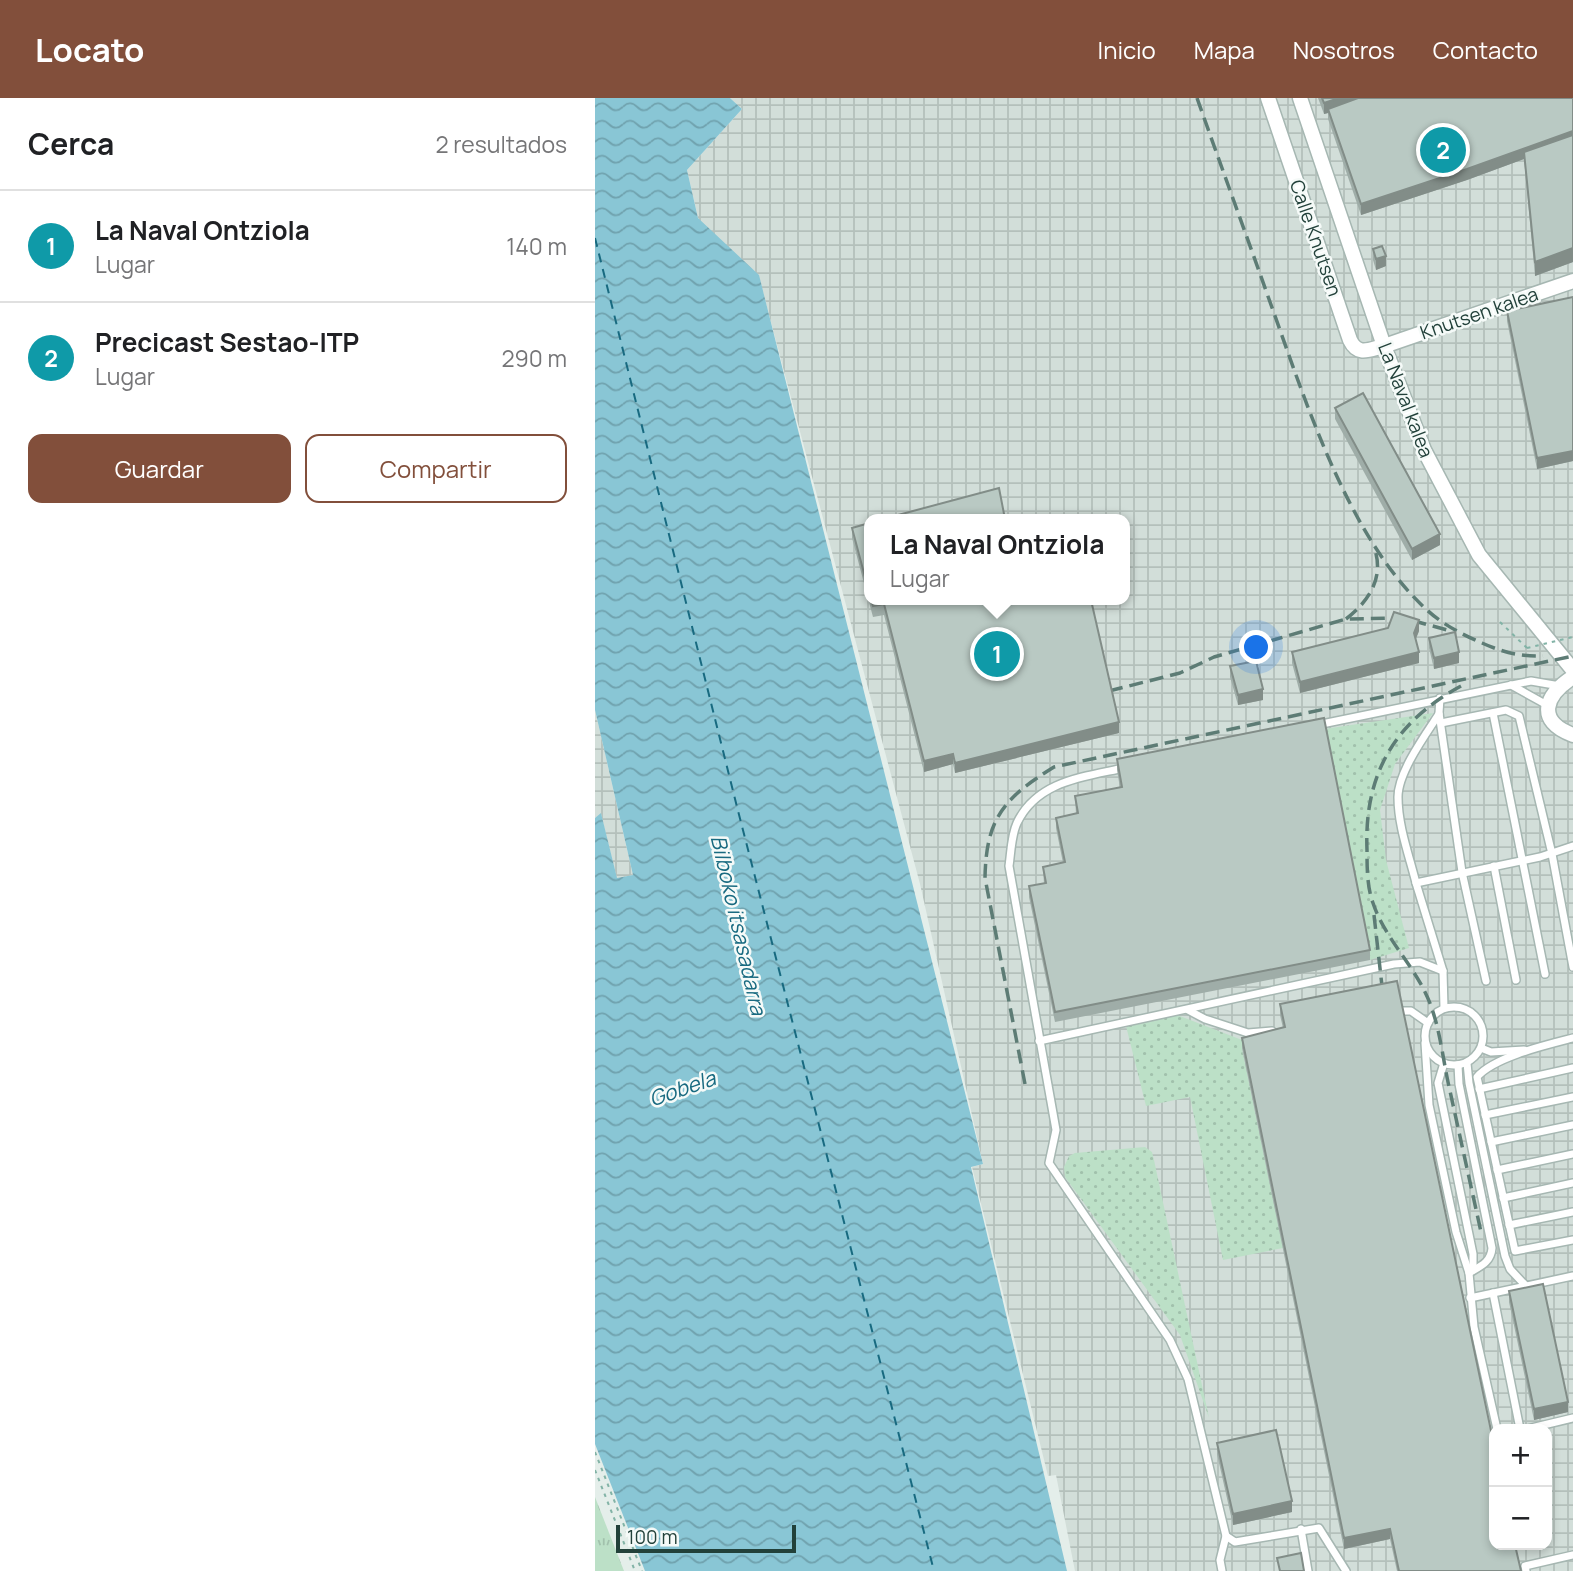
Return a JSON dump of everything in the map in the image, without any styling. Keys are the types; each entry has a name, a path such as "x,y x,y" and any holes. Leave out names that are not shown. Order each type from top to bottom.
{"street":[{"name":"Calle Knutsen","path":"1268,98 1350,340 1353,346 1364,352 1384,346"},
{"name":"La Naval kalea","path":"1300,98 1384,346 1424,450 1479,555 1573,670"},
{"name":"Knutsen kalea","path":"1384,346 1573,281"},
{"path":"1570,736 1550,719 1548,705 1559,686 1573,677"}],"lane":[{"path":"1312,726 1531,681 1559,686"},
{"path":"1510,685 1548,705"},
{"path":"1440,698 1439,713 1462,872 1486,981"},
{"path":"1441,723 1506,710 1519,716 1552,854 1573,967"},
{"path":"1439,713 1421,740 1397,794 1401,824 1416,883 1443,971 1444,1007"},
{"path":"1493,713 1545,974"},
{"path":"1136,765 1081,777 1049,788 1025,810 1016,826 1009,866 1056,1130 1049,1163 1170,1340 1188,1379 1226,1536 1220,1560 1221,1571"},
{"path":"1416,883 1552,854 1573,846"},
{"path":"1494,866 1516,980"},
{"path":"1039,1041 1394,964 1420,962 1443,971"},
{"path":"1425,1043 1432,1056 1444,1063 1458,1065 1467,1063 1481,1048 1483,1031 1479,1019 1470,1010 1457,1006 1444,1007 1430,1018 1425,1030 1425,1043 1429,1105 1456,1232 1471,1272"},
{"path":"1187,1009 1205,1019 1248,1033 1284,1031"},
{"path":"1401,1011 1411,1011 1428,1023"},
{"path":"1573,1038 1528,1050 1485,1068 1477,1077 1515,1251 1573,1240"},
{"path":"1481,1048 1491,1052 1528,1050"},
{"path":"1444,1063 1438,1083 1473,1254 1470,1298 1496,1424"},
{"path":"1467,1063 1505,1256 1510,1269 1526,1286"},
{"path":"1458,1065 1459,1084 1492,1248 1487,1262 1471,1272"},
{"path":"1479,1089 1573,1068"},
{"path":"1485,1115 1573,1097"},
{"path":"1491,1142 1573,1125"},
{"path":"1497,1170 1573,1154"},
{"path":"1503,1198 1573,1183"},
{"path":"1509,1226 1573,1212"},
{"path":"1470,1298 1573,1276"},
{"path":"1493,1293 1519,1424"},
{"path":"1548,1424 1573,1418"},
{"path":"1226,1536 1235,1542 1319,1528 1346,1571"},
{"path":"1301,1530 1308,1571"},
{"path":"1526,1571 1525,1566 1573,1555"}],"path":[{"path":"1500,622 1527,648 1573,637"},
{"path":"595,1452 642,1571"},
{"path":"595,1470 635,1571"}],"shaded area":[{"path":"730,98 1573,98 1573,1571 1075,1571 1056,1475 1048,1476 972,1167 983,1164 920,884 759,277 699,222 687,170 742,109"},
{"path":"595,710 633,875 617,879 601,814 595,818"}],"green space":[{"path":"1433,713 1395,764 1380,810 1386,860 1409,948 1370,960 1324,729"},
{"path":"1172,1013 1255,1045 1242,1049 1283,1248 1223,1260 1190,1097 1146,1106 1126,1026"},
{"path":"1145,1147 1152,1152 1154,1160 1209,1418 1180,1335 1065,1177 1064,1167 1069,1156 1075,1153"},
{"path":"595,1497 624,1571 595,1571"}],"water":[{"path":"595,98 730,98 742,109 687,170 698,218 759,275 983,1164 971,1167 1067,1571 645,1571 595,1444 595,818 601,813 617,878 633,875 595,710"}],"building":[{"path":"1322,98 1339,98 1324,103"},
{"path":"1358,98 1573,98 1573,131 1361,204 1328,109"},
{"path":"1573,135 1573,248 1535,262 1524,152"},
{"path":"1382,246 1386,256 1376,259 1373,249"},
{"path":"1573,297 1573,451 1537,458 1507,311"},
{"path":"1363,393 1440,534 1412,549 1335,408"},
{"path":"999,488 1004,514 902,514"},
{"path":"864,524 864,573 852,528"},
{"path":"884,605 1092,605 1119,722 955,763 953,754 924,761"},
{"path":"1394,612 1419,620 1414,633 1419,652 1300,682 1292,652 1388,628"},
{"path":"1455,632 1459,652 1434,658 1429,638"},
{"path":"1256,661 1263,689 1238,695 1230,666"},
{"path":"1324,718 1370,950 1055,1012 1029,886 1046,883 1043,867 1065,862 1056,818 1078,813 1075,796 1122,787 1117,759"},
{"path":"1397,981 1490,1424 1489,1550 1516,1550 1521,1571 1399,1571 1390,1529 1344,1538 1242,1038 1285,1027 1280,1004"},
{"path":"1543,1284 1568,1402 1534,1409 1509,1291"},
{"path":"1276,1430 1292,1501 1233,1514 1217,1443"},
{"path":"1301,1553 1304,1571 1280,1571 1277,1558"}],"ferry route":[{"path":"595,238 737,807 934,1571"}],"railway":[{"path":"1197,98 1315,424 1332,466 1374,546 1399,580 1427,610 1446,624 1497,649 1519,655 1543,656"},
{"path":"1346,619 1361,605 1376,580 1375,550"},
{"path":"1109,691 1180,673 1214,657 1346,619 1403,618 1451,631"},
{"path":"1025,1084 985,878 986,857 994,825 1010,800 1022,789 1054,767 1573,656"},
{"path":"1461,686 1418,716 1388,753 1371,798 1367,823 1367,870 1371,897 1379,917 1419,981 1435,1018 1481,1232"},
{"path":"1374,915 1383,995"}],"place":[{"name":"Precicast Sestao-ITP","path":"1443,150"},
{"name":"La Naval Ontziola","path":"997,654"}],"water label":[{"name":"Bilboko itsasadarra","path":"739,925"},
{"name":"Gobela","path":"682,1088"}]}
